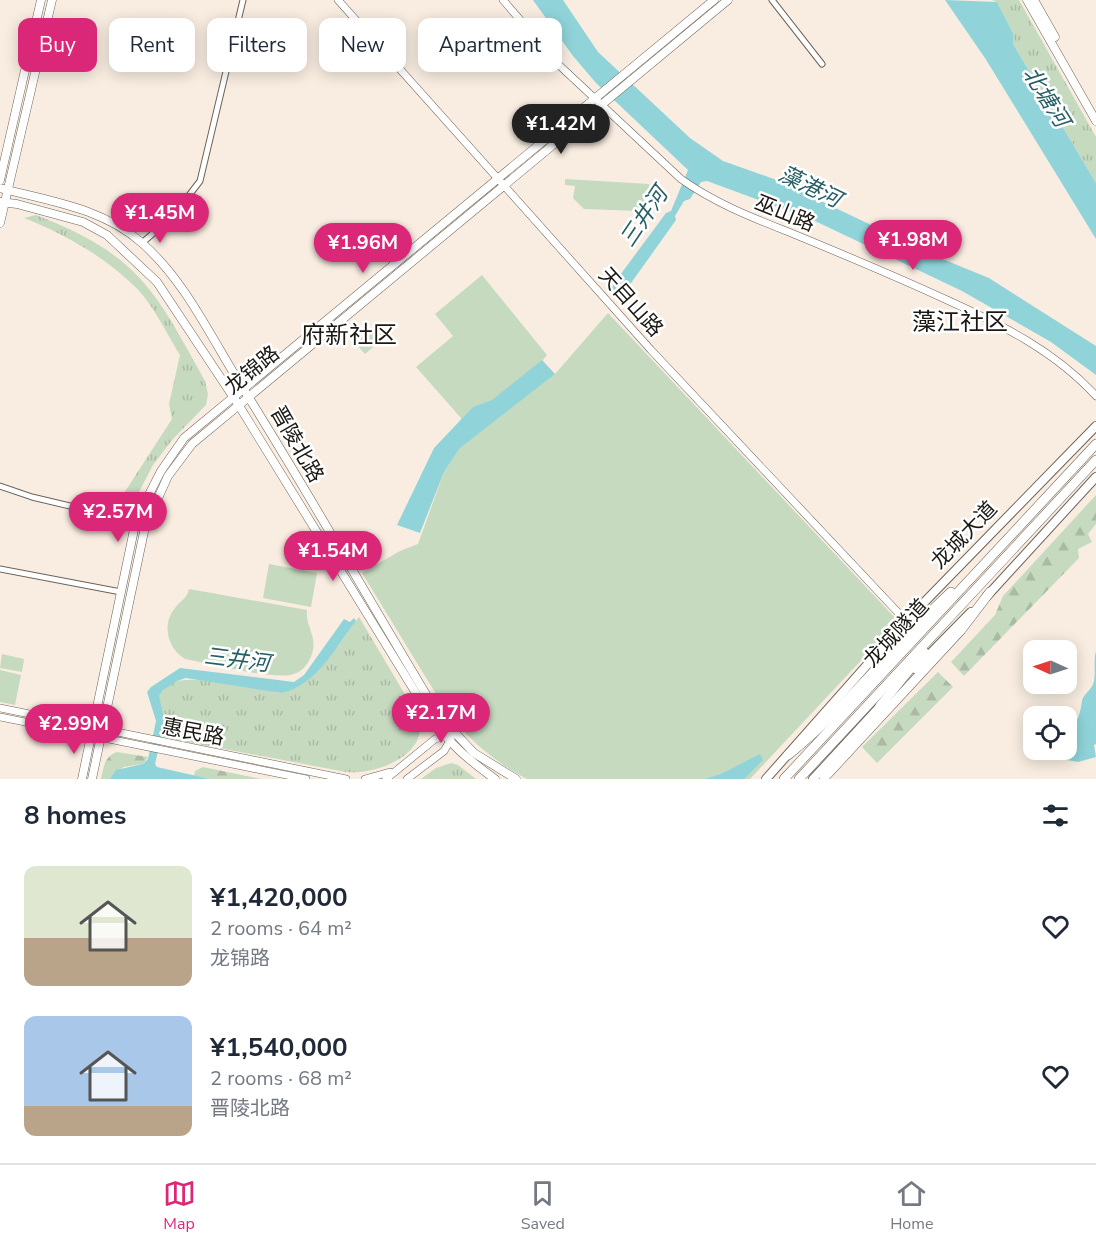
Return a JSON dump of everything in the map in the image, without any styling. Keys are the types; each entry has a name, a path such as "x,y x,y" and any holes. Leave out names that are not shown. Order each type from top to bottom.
{"highway":[{"path":"788,755 813,735 918,622 1034,511 1096,444"},
{"path":"880,706 922,655 1013,558 1041,518 1096,460"},
{"name":"龙城隧道","path":"784,779 1034,511"},
{"name":"龙城隧道","path":"799,779 1041,518"},
{"path":"824,778 961,630 990,592"}],"main road":[{"path":"0,180 41,0"},
{"path":"0,223 4,189 52,0"},
{"name":"龙锦路","path":"82,779 141,507 161,471 184,438 714,0"},
{"name":"龙锦路","path":"92,779 150,510 168,476 192,444 728,0"},
{"path":"1028,0 1096,121"},
{"path":"1034,0 1096,112"},
{"name":"晋陵北路","path":"4,189 48,198 92,213 142,243 176,280 248,396 439,716 449,737 516,779"},
{"name":"晋陵北路","path":"3,202 83,222 107,235 130,254 157,282 233,396 449,737 468,759 495,779"},
{"name":"龙城大道","path":"766,779 906,621 1096,426"},
{"path":"813,779 1096,477"}],"street":[{"path":"142,243 174,215 200,181 243,0"},
{"name":"天目山路","path":"338,0 651,350 906,621"},
{"name":"巫山路","path":"503,0 560,66 604,101 681,179 699,192 729,208 912,284 1015,331 1081,379 1096,396"},
{"path":"772,0 822,64"},
{"path":"0,486 32,497 74,507 141,507"},
{"path":"0,569 121,592"},
{"name":"惠民路","path":"0,708 101,734 306,779"},
{"name":"惠民路","path":"0,717 92,731"},
{"path":"386,779 422,749 449,737"},
{"path":"406,779 444,751 449,737"},
{"name":"惠民路","path":"161,747 346,779"},
{"path":"422,749 429,749 432,754 430,761"},
{"path":"365,779 378,777 400,767"}],"green space":[{"path":"992,0 1019,0 1096,137 1096,183 1013,44 1013,33 997,2"},
{"path":"565,179 649,184 649,191 645,191 647,203 639,211 584,209 573,198 575,186 565,185"},
{"path":"36,215 99,245 140,278 172,322 205,381 208,394 206,405 173,439 153,465 139,492 131,498 118,499 172,419 169,404 180,355 152,307 138,290 93,253 66,237 24,218"},
{"path":"482,275 547,355 542,361 555,374 608,313 898,621 750,779 527,779 484,750 447,712 362,573 400,551 418,544 444,472 460,448 461,418 416,367 453,336 435,314"},
{"path":"375,327 384,338 365,354 355,343"},
{"path":"1096,495 1096,524 1088,534 1092,542 1078,549 1079,558 964,676 951,662 995,615 1003,596"},
{"path":"269,564 317,573 311,607 263,598"},
{"path":"189,589 307,610 314,645 309,661 298,673 285,676 241,671 185,659 179,655 171,643 168,636 168,622"},
{"path":"359,617 419,718 420,731 416,742 398,760 371,770 346,772 161,737 163,718 159,696 165,686 177,681 195,680 235,684 282,693 294,689 306,682 326,662"},
{"path":"2,654 24,659 22,672 0,668"},
{"path":"0,670 21,675 15,705 0,702"},
{"path":"938,672 953,687 877,763 862,747"},
{"path":"117,752 148,757 143,764 123,767 110,779 101,779 107,759"},
{"path":"451,763 458,765 476,779 421,779 436,768"},
{"path":"203,767 261,779 210,779 194,776 195,771"}],"water":[{"path":"533,0 563,0 598,52 690,138 723,161 777,180 940,258 989,278 1096,346 1096,375 1051,342 962,291 815,221 707,181 701,182 690,199 684,201 675,216 676,220 619,300 609,290 666,213 671,211 688,170 596,83 573,56 562,41 562,18 546,18"},
{"path":"945,0 997,2 1013,33 1013,44 1096,183 1096,239 985,58"},
{"path":"542,360 555,374 460,448 444,472 420,533 397,525 434,448 473,407 492,400"},
{"path":"354,618 356,621 325,664 316,674 294,689 282,693 186,678 163,690 159,696 165,723 155,764 157,767 210,779 110,779 116,770 143,764 148,759 156,721 147,692 151,687 180,668 294,682 304,675 344,619 350,622"},
{"path":"1096,651 1096,744 1094,745 1096,757 1078,762 1067,760 1077,760 1077,719 1083,698 1093,684"},
{"path":"760,754 763,760 744,779 705,779 721,774"}],"district":[{"name":"藻江社区","path":"960,322"},
{"name":"府新社区","path":"349,335"}],"water label":[{"name":"北塘河","path":"1046,97"},
{"name":"藻港河","path":"810,187"},
{"name":"三井河","path":"644,217"},
{"name":"三井河","path":"237,660"}]}
